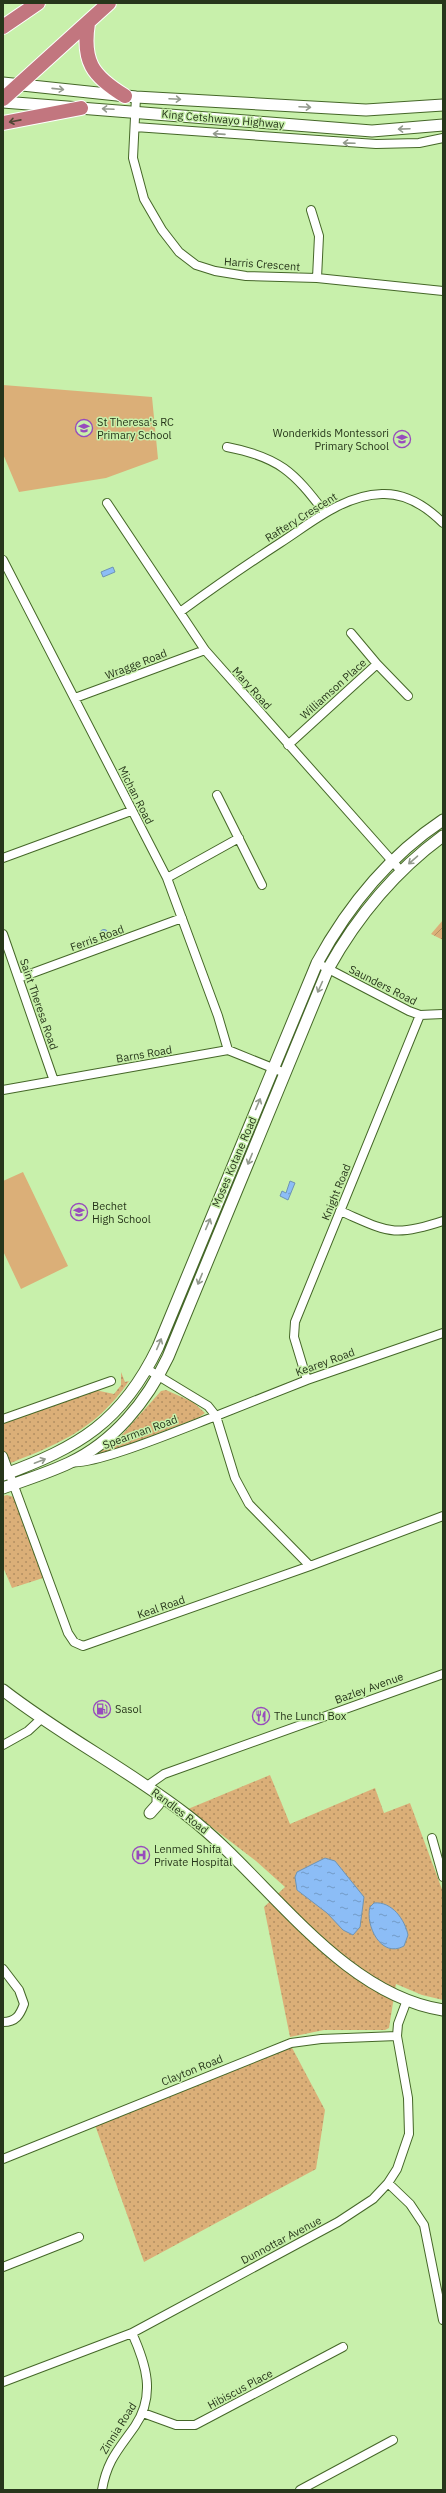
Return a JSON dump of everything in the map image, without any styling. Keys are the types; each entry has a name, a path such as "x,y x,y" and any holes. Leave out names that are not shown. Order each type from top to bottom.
{"highway":[{"path":"9,24 38,3"},
{"path":"3,100 109,3"},
{"path":"88,23 85,44 92,69 102,81 130,97"},
{"path":"3,123 81,108"}],"street":[{"name":"King Cetshwayo Highway","path":"3,83 19,86 130,97 366,110 443,105"},
{"name":"Harris Crescent","path":"130,97 135,111 133,158 144,199 162,230 180,252 196,265 215,272 246,276 317,278 443,291"},
{"name":"King Cetshwayo Highway","path":"3,100 81,108 135,111 372,131 443,125"},
{"path":"135,127 376,144 419,142 443,138"},
{"path":"311,210 319,236 317,278"},
{"path":"227,447 260,455 284,467 309,492 325,513"},
{"name":"Raftery Crescent","path":"180,612 325,513 353,500 374,494 394,494 422,505 443,524"},
{"name":"Mary Road","path":"107,503 205,650 401,871"},
{"name":"Michan Road","path":"3,560 76,698 131,811 167,878 228,1050"},
{"path":"351,633 377,664"},
{"name":"Wragge Road","path":"76,698 205,650"},
{"name":"Williamson Place","path":"288,745 377,664 408,696"},
{"path":"217,795 262,886"},
{"path":"3,858 131,811"},
{"name":"Moses Kotane Road","path":"6,1474 62,1452 97,1428 130,1394 147,1369 317,963 356,902 392,862 443,820"},
{"name":"Moses Kotane Road","path":"3,1488 70,1462 99,1443 123,1423 146,1397 159,1376 328,969 358,921 401,871 443,836"},
{"path":"167,878 239,838"},
{"name":"Ferris Road","path":"19,978 182,918"},
{"name":"Saint Theresa Road","path":"3,934 54,1081"},
{"name":"Saunders Road","path":"317,963 396,1006 420,1015 443,1014"},
{"name":"Knight Road","path":"307,1380 294,1338 296,1322 420,1015"},
{"path":"228,1050 285,1073"},
{"name":"Barns Road","path":"3,1090 228,1050"},
{"path":"340,1210 390,1232 417,1230 443,1221"},
{"name":"Kearey Road","path":"216,1416 307,1380 443,1333"},
{"path":"147,1369 208,1406 216,1416 242,1493 249,1504 310,1566"},
{"path":"3,1419 111,1381"},
{"name":"Spearman Road","path":"70,1462 81,1464 103,1458 216,1416"},
{"name":"Keal Road","path":"3,1456 6,1474 14,1484 68,1633 74,1642 83,1646 310,1566 443,1516"},
{"name":"Bazley Avenue","path":"147,1786 164,1774 443,1674"},
{"name":"Randles Road","path":"3,1690 42,1718 147,1786 216,1839 344,1964 372,1984 407,2000 443,2010"},
{"path":"3,1745 28,1731 42,1718"},
{"path":"150,1813 158,1804 158,1794"},
{"path":"432,1838 443,1877"},
{"path":"3,1969 19,1990 24,2004 18,2017 14,2020 3,2022"},
{"name":"Dunnottar Avenue","path":"4,2380 132,2333 338,2222 373,2199 388,2183 402,2158 410,2124 408,2098 397,2036 398,2024 407,2000"},
{"name":"Clayton Road","path":"3,2158 287,2044 321,2039 397,2036"},
{"path":"388,2183 410,2204 424,2225 443,2320"},
{"path":"3,2267 80,2237"},
{"name":"Zinnia Road","path":"102,2490 108,2466 115,2452 143,2413 148,2394 147,2378 142,2353 132,2333"},
{"name":"Hibiscus Place","path":"143,2413 176,2425 195,2425 343,2347"},
{"path":"300,2490 393,2440"}],"shaded area":[{"name":"St Theresa's RC Primary School","path":"3,385 152,397 158,459 106,478 19,492 3,454"},
{"path":"443,920 443,940 431,934"},
{"path":"23,1172 68,1266 21,1289 3,1251 3,1181"},
{"path":"121,1372 125,1382 129,1381 116,1398 88,1424 57,1443 3,1466 3,1423 95,1390 114,1394 121,1385"},
{"path":"166,1390 193,1402 205,1413 198,1418 92,1458 120,1437 161,1391"},
{"path":"7,1495 14,1497 43,1578 12,1588 3,1567 3,1496"},
{"path":"270,1775 290,1824 375,1788 384,1813 410,1803 443,1892 443,2000 422,1995 396,1984 389,2028 385,2030 324,2030 290,2037 264,1907 285,1887 256,1861 188,1809"},
{"path":"289,2042 325,2110 316,2169 144,2262 95,2125"}],"water":[{"path":"113,567 115,572 103,577 101,572"},
{"path":"102,930 106,930 108,934 106,938 102,938 100,936 100,932"},
{"path":"290,1181 295,1183 288,1200 280,1196 282,1191 286,1193"},
{"path":"325,1858 335,1861 364,1897 360,1927 353,1935 343,1930 327,1913 297,1890 295,1877 297,1872"},
{"path":"374,1903 381,1903 392,1908 401,1918 408,1935 404,1946 396,1949 388,1948 376,1938 372,1931 369,1914 370,1907"}],"place":[{"name":"St Theresa's RC Primary School","path":"84,428"},
{"name":"Wonderkids Montessori Primary School","path":"402,439"},
{"name":"Bechet High School","path":"79,1212"},
{"name":"Sasol","path":"102,1709"},
{"name":"The Lunch Box","path":"261,1716"},
{"name":"Lenmed Shifa Private Hospital","path":"141,1855"}]}
